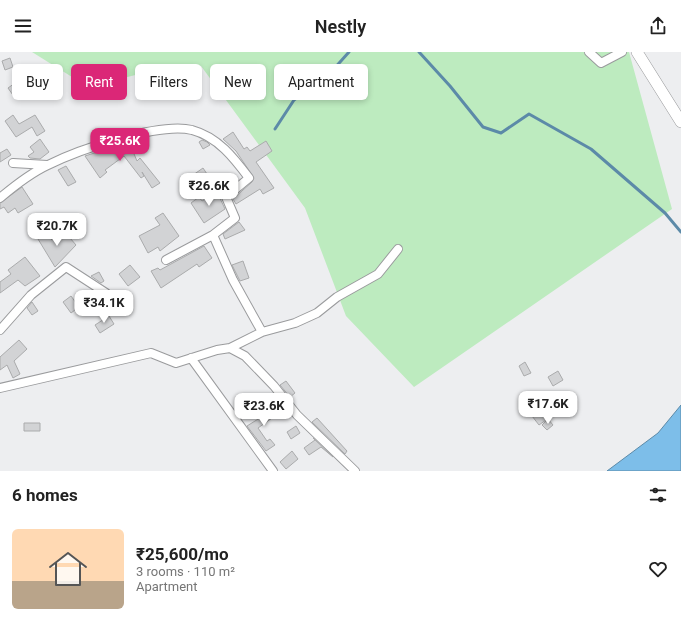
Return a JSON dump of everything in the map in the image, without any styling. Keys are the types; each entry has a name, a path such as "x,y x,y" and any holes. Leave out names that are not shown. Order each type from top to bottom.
{"main road":[{"path":"637,52 681,122"}],"street":[{"path":"589,52 601,63 622,52"},
{"path":"0,198 47,165 82,152 136,135 166,129 192,130 215,141 234,157 249,178 226,197 235,218 212,235 166,260"},
{"path":"13,163 47,165"},
{"path":"212,235 233,280 262,332"},
{"path":"0,388 151,353 176,363 217,350 230,348 262,332 295,323 317,313 336,297 378,274 398,249"},
{"path":"0,330 31,295 66,267 106,293"},
{"path":"230,348 245,356 274,386 297,415 355,471"},
{"path":"191,358 273,471"}],"green space":[{"path":"32,52 629,52 672,209 414,387 346,316 305,208 226,100 266,100 266,64 210,64 210,78 202,67 202,64 135,64 135,75 127,77 127,64 71,64 71,76 63,71 63,64 51,64"}],"water":[{"path":"681,405 681,471 607,471 658,433"}],"building":[{"path":"10,58 12,67 5,70 2,61"},
{"path":"12,85 12,94 8,88"},
{"path":"13,115 19,124 35,115 45,131 37,136 32,127 16,137 5,121"},
{"path":"233,132 244,149 247,147 250,151 266,141 272,151 256,162 274,188 263,194 260,189 236,204 233,199 252,182 254,178 236,151 223,139"},
{"path":"40,139 49,152 40,159 30,158 28,156 34,152 30,147"},
{"path":"202,140 210,145 203,149 199,142"},
{"path":"129,142 137,161 140,158 160,183 152,188 142,172 144,176 141,178 124,156 105,170 107,172 100,178 85,156"},
{"path":"7,149 11,155 0,162 0,153"},
{"path":"66,166 76,182 68,186 58,170"},
{"path":"203,168 207,174 198,181 193,175"},
{"path":"22,187 33,204 18,213 15,208 8,213 4,207 0,209 0,203"},
{"path":"217,192 225,209 204,223 191,203 199,197 202,201"},
{"path":"163,213 179,236 160,251 158,247 148,253 139,236 160,225 155,218"},
{"path":"239,222 245,230 225,239 223,234"},
{"path":"64,231 76,245 55,267 38,239 44,232 52,240"},
{"path":"204,246 212,258 199,267 197,264 161,288 151,271 158,268 160,270"},
{"path":"25,257 40,276 25,286 18,280 0,293 0,282 11,274 8,270"},
{"path":"243,261 249,278 240,281 232,265"},
{"path":"130,265 140,277 128,286 119,274"},
{"path":"99,272 104,281 101,283 91,276"},
{"path":"71,296 79,307 71,313 63,302"},
{"path":"32,302 38,311 32,315 27,308"},
{"path":"109,316 114,324 100,333 95,325"},
{"path":"19,340 27,349 14,361 20,374 13,378 7,365 0,370 0,357"},
{"path":"525,362 531,373 524,376 519,366"},
{"path":"558,371 563,380 553,386 548,377"},
{"path":"286,381 295,393 290,397 280,385"},
{"path":"534,396 540,403 531,409 526,401"},
{"path":"273,404 279,413 258,428 267,441 270,439 275,445 266,451 247,426 263,416 261,413"},
{"path":"538,411 546,420 539,425 532,416"},
{"path":"317,418 347,451 345,454 312,422"},
{"path":"548,419 553,425 547,430 542,425"},
{"path":"24,423 40,423 40,431 24,431"},
{"path":"296,426 300,433 291,439 287,432"},
{"path":"313,438 333,457 321,447 309,455 304,448 315,440"},
{"path":"292,451 298,459 286,469 280,462"}],"waterway":[{"path":"275,129 294,100 332,71 349,52"},
{"path":"419,52 450,86 483,127 501,133 529,114 591,149 665,213 681,232"}]}
